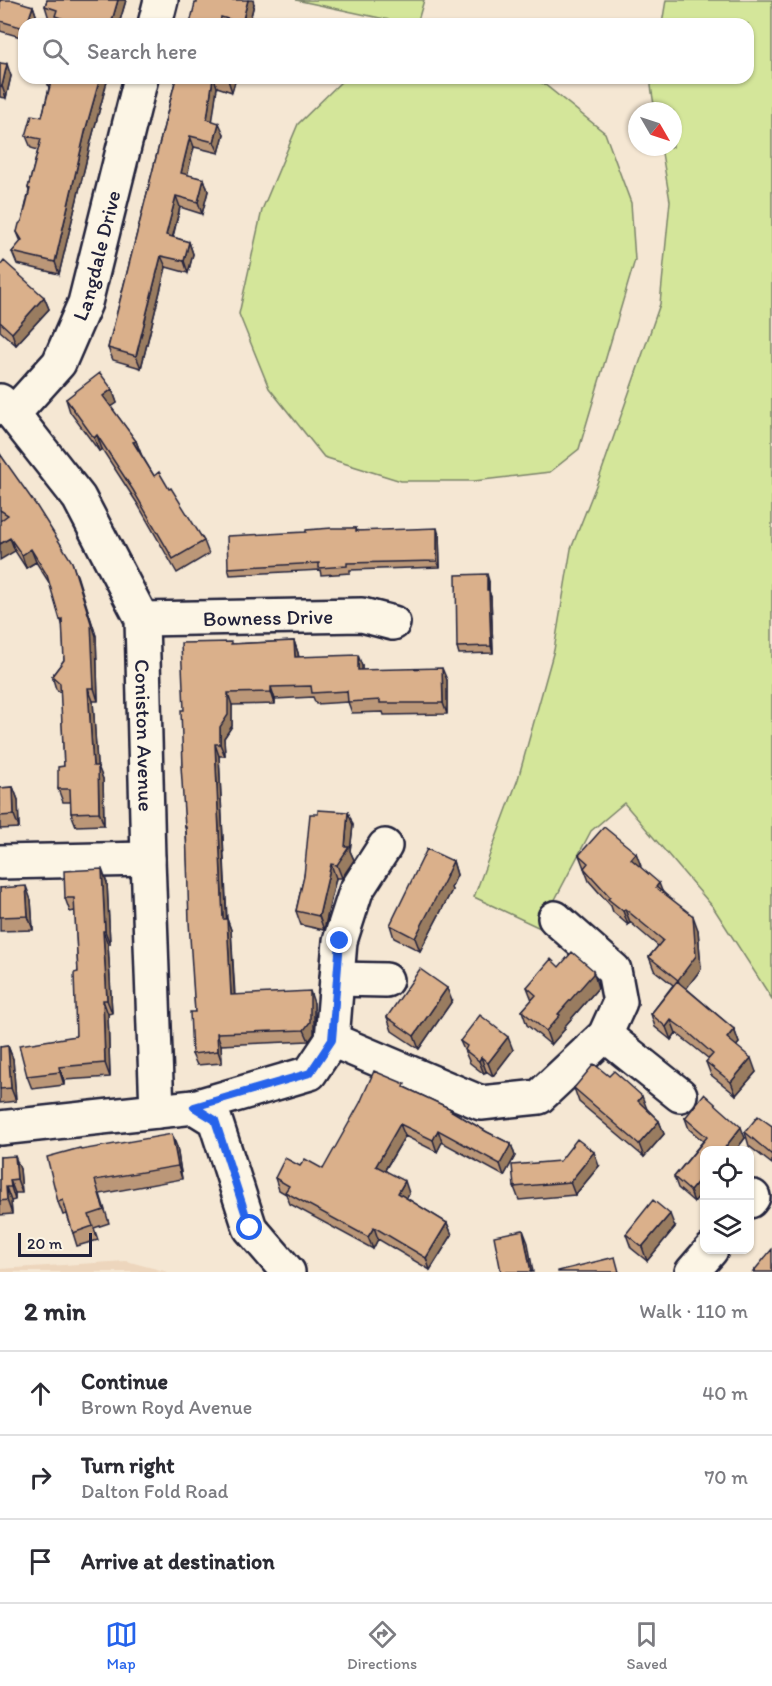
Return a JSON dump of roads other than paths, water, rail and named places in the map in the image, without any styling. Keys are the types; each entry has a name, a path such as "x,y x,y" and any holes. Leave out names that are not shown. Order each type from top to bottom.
{"street":[{"path":"156,18 161,0"},
{"name":"Langdale Drive","path":"7,408 59,363 85,303 140,84"},
{"name":"Coniston Avenue","path":"7,408 79,498 142,619 157,1112"},
{"name":"Bowness Drive","path":"142,619 362,615 393,623"},
{"path":"0,1128 194,1107 310,1073 332,1040 340,941 356,891 385,846"},
{"path":"0,862 148,859"},
{"path":"332,1040 482,1103 539,1097 605,1035 620,1002 614,969 555,918"},
{"path":"337,978 386,980"},
{"path":"605,1035 680,1095"},
{"path":"194,1107 215,1120 250,1228 288,1272"},
{"path":"692,1272 708,1254"}]}
